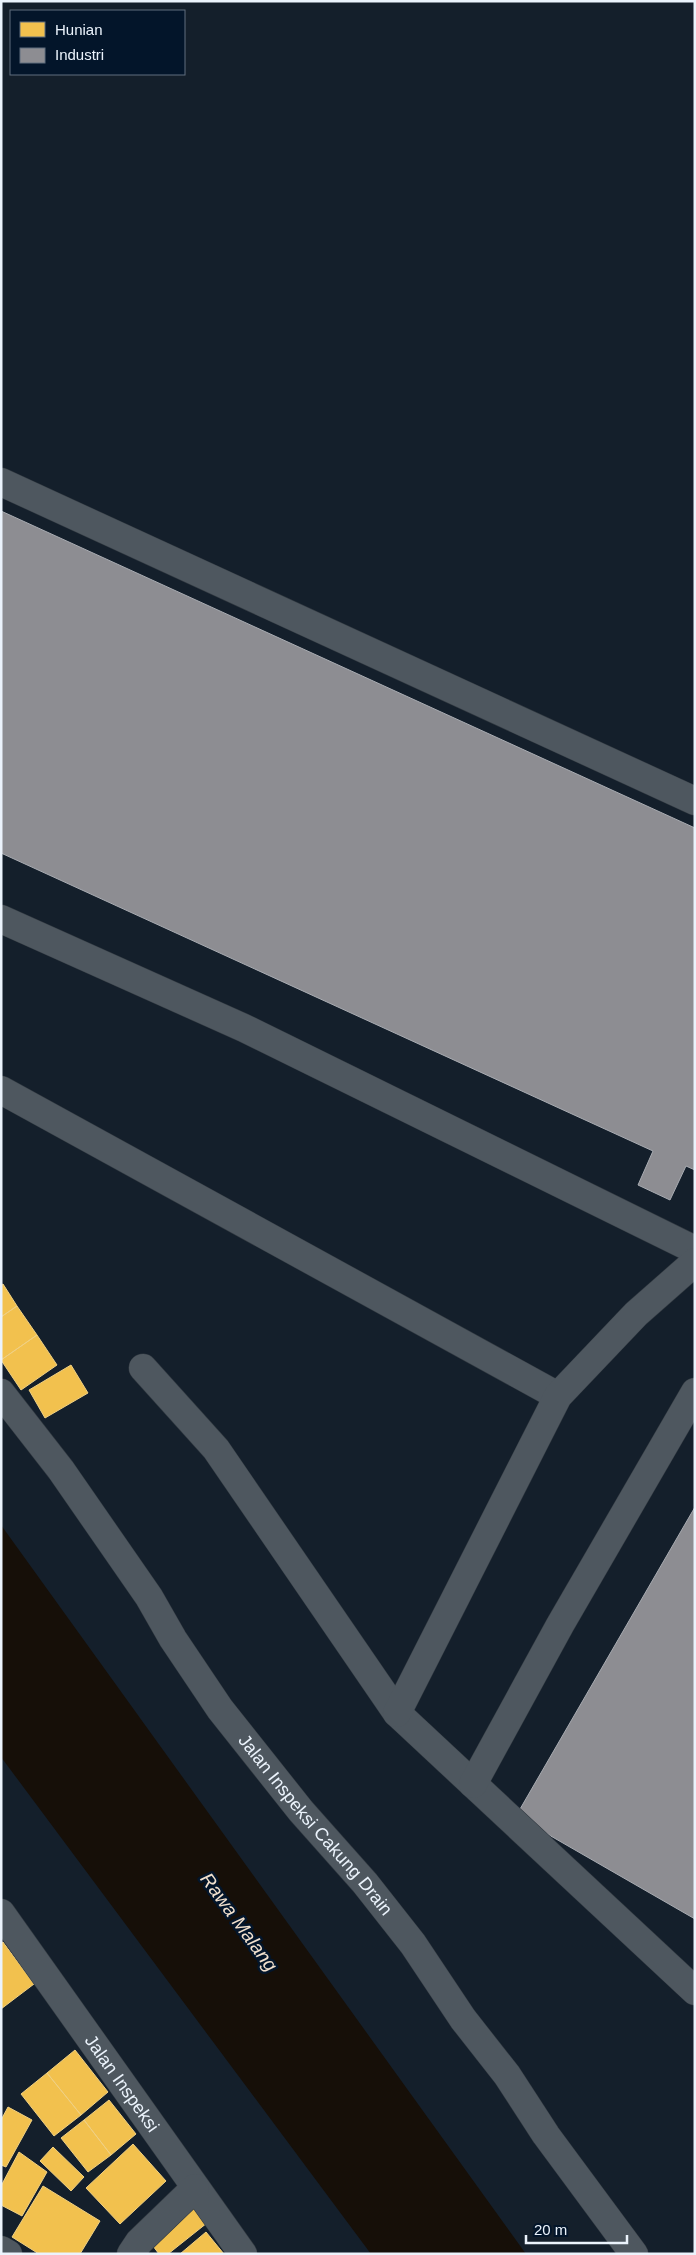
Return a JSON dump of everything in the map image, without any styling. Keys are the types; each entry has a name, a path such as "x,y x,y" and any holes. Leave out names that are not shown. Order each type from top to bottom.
{"street":[{"path":"1,482 695,801"},
{"path":"1,919 244,1028 695,1250"},
{"path":"1,1090 558,1396"},
{"path":"397,1713 558,1396 636,1314 695,1262"},
{"path":"143,1368 216,1449 397,1713 695,1991"},
{"path":"473,1784 560,1625 695,1392"},
{"name":"Jalan Inspeksi Cakung Drain","path":"1,1393 60,1470 132,1573 220,1709 301,1811 365,1883 413,1944 463,2019 507,2075 546,2135 634,2254"},
{"name":"Jalan Inspeksi","path":"1,1913 243,2254"},
{"path":"132,2254 139,2242 195,2188"},
{"path":"1,2250 8,2254"}],"water":[{"name":"Rawa Malang","path":"1,1525 526,2254 371,2254 1,1757"}],"building: Hunian":[{"path":"3,1284 17,1306 1,1317 1,1285"},
{"path":"17,1306 37,1335 1,1360 1,1317"},
{"path":"37,1335 57,1365 21,1390 1,1360"},
{"path":"71,1365 88,1393 45,1418 29,1390"},
{"path":"3,1942 34,1984 1,2009 1,1943"},
{"path":"75,2050 108,2092 81,2115 47,2073"},
{"path":"47,2073 81,2115 54,2136 21,2094"},
{"path":"109,2100 136,2134 111,2155 84,2120"},
{"path":"8,2107 32,2120 6,2167 1,2165 1,2120"},
{"path":"84,2120 111,2155 88,2172 61,2138"},
{"path":"133,2144 166,2181 120,2224 86,2188"},
{"path":"53,2147 84,2177 71,2191 40,2161"},
{"path":"19,2152 47,2172 22,2216 1,2205 1,2186"},
{"path":"43,2186 100,2221 80,2254 39,2254 12,2237"},
{"path":"192,2204 207,2223 168,2254 159,2254 147,2238"},
{"path":"206,2232 224,2254 180,2254"}],"building: Industri":[{"path":"1,511 695,828 695,1170 686,1166 670,1200 638,1185 653,1151 1,853"},
{"path":"695,1507 695,1919 516,1816"}]}
